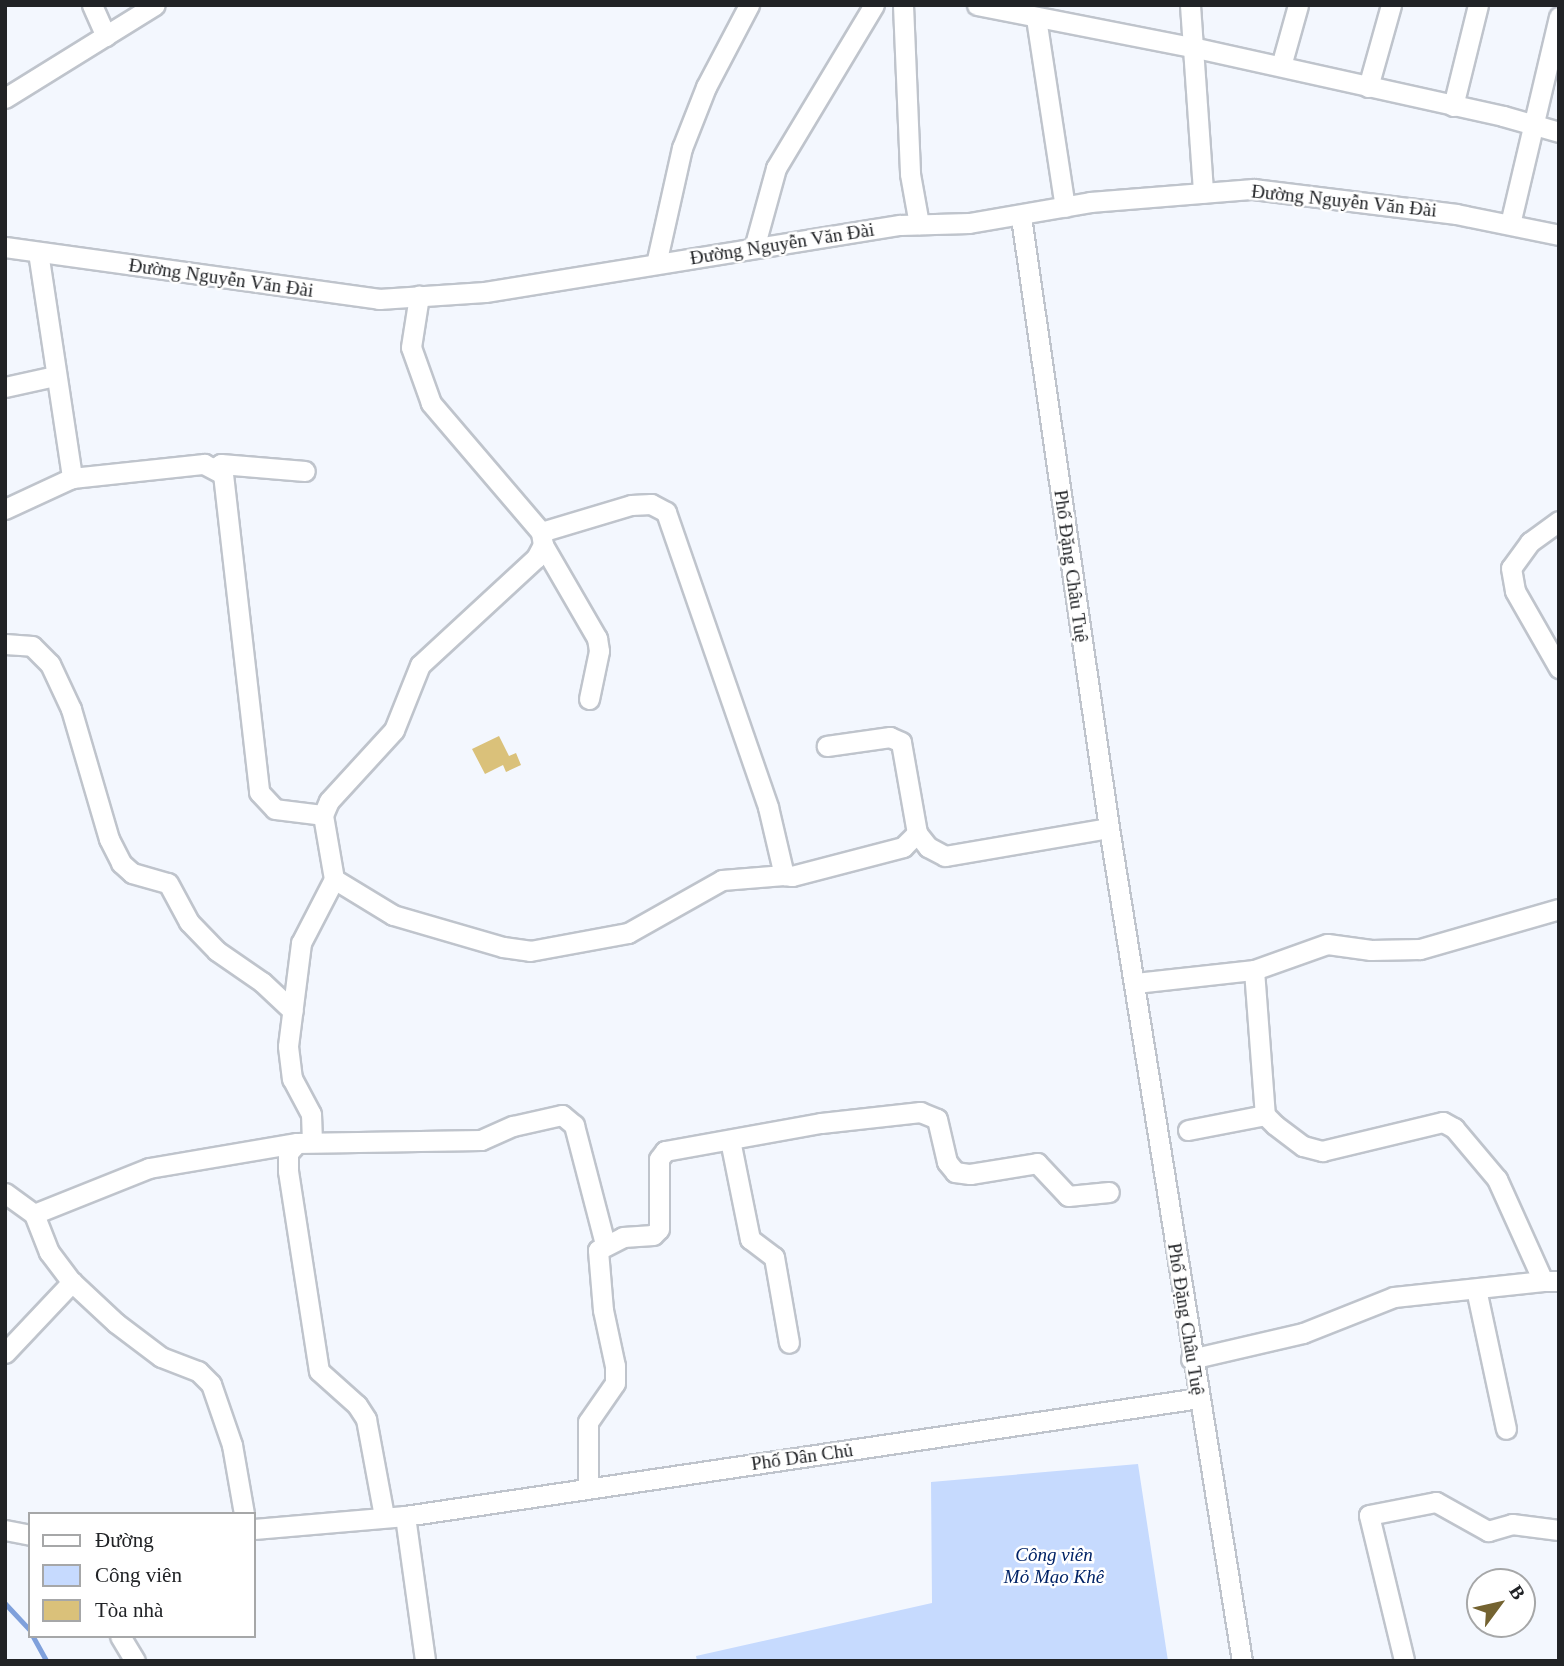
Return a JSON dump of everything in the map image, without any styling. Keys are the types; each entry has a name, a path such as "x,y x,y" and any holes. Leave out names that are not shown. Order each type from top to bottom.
{"street":[{"path":"92,5 106,36"},
{"path":"5,98 155,5"},
{"path":"656,264 682,148 712,76 749,5"},
{"path":"754,248 776,168 874,5"},
{"path":"903,5 910,174 919,225"},
{"path":"977,5 1281,66 1559,132"},
{"path":"1190,5 1203,193"},
{"path":"1281,66 1298,5"},
{"path":"1368,88 1391,5"},
{"path":"1453,106 1478,5"},
{"path":"1510,224 1559,17"},
{"path":"1037,18 1065,207"},
{"name":"Đường Nguyễn Văn Đài","path":"5,247 379,299 485,292 754,248 919,225 1021,217 1065,207 1253,189 1376,202 1510,224 1559,235"},
{"name":"Phố Đặng Châu Tuệ","path":"1021,217 1109,828 1126,915 1191,1359 1242,1661"},
{"path":"38,252 72,478"},
{"path":"419,296 411,347 431,403 542,538 597,638 599,651 589,699"},
{"path":"5,387 55,376"},
{"path":"5,509 72,478 204,464 223,474 259,792 275,809 323,815"},
{"path":"215,468 221,464 305,471"},
{"path":"542,538 631,505 651,504 666,512 768,807 784,875"},
{"path":"1554,662 1515,591 1511,568 1530,542 1559,521"},
{"path":"384,1516 366,1419 357,1405 319,1371 288,1171 288,1153 304,1142 311,1114 292,1079 288,1046 300,943 334,879 323,815 329,801 394,730 420,665 536,558 542,538"},
{"path":"5,644 32,646 50,664 71,709 109,839 121,863 132,873 168,883 189,922 217,951 262,982 293,1011"},
{"path":"827,746 890,737 901,742 917,832 928,847 945,856 1109,828"},
{"path":"334,879 393,915 503,947 530,951 628,933 722,880 792,876 903,847 917,832"},
{"path":"1136,980 1254,970 1327,944 1371,950 1420,948 1559,909"},
{"path":"1191,1359 1303,1333 1394,1297 1551,1281 1497,1179 1454,1128 1443,1122 1322,1152 1303,1146 1265,1115 1254,970"},
{"path":"588,1488 588,1422 615,1383 599,1275 598,1250 623,1237 653,1234 659,1229 659,1158 665,1151 920,1112 937,1119 947,1162 955,1172 970,1174 1037,1163 1068,1195 1109,1192"},
{"path":"34,1214 149,1168 304,1142 481,1140 513,1126 562,1115 574,1125 605,1244"},
{"path":"1188,1130 1265,1115"},
{"path":"730,1140 750,1239 774,1256 789,1343"},
{"path":"5,1193 34,1214 42,1241 72,1282 116,1323 160,1357 198,1371 211,1384 232,1445 244,1512"},
{"path":"5,1353 72,1282"},
{"path":"1476,1289 1506,1429"},
{"name":"Phố Dân Chủ","path":"256,1529 405,1516 1199,1398"},
{"path":"1404,1660 1368,1515 1436,1502 1488,1531 1511,1524 1559,1530"},
{"path":"405,1516 425,1661"},
{"path":"5,1530 28,1535"},
{"path":"121,1638 135,1661"}],"green space":[{"name":"Công viên Mỏ Mạo Khê","path":"1138,1464 1168,1661 697,1661 696,1656 932,1603 931,1482"}],"building":[{"path":"499,736 509,756 516,753 521,765 506,772 503,765 485,774 472,749"}],"waterway":[{"path":"5,1603 28,1628"},
{"path":"34,1638 47,1661"}]}
